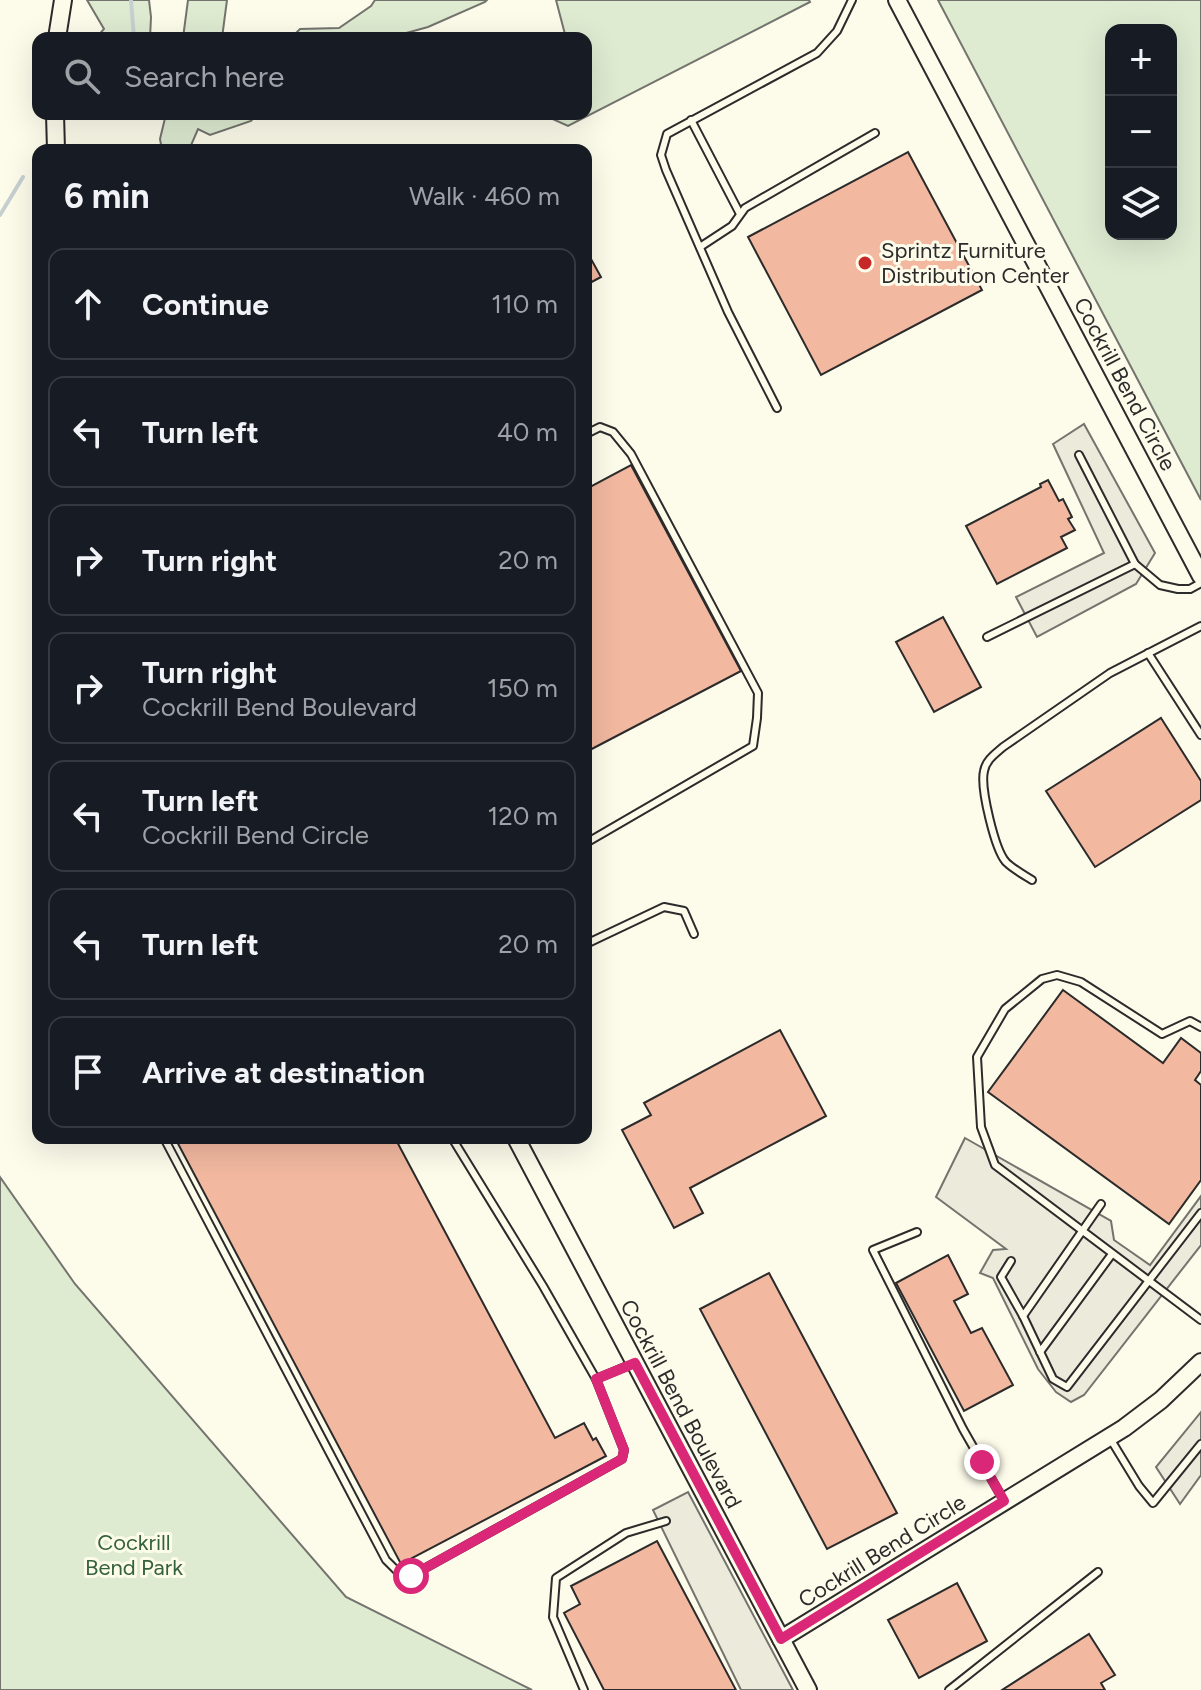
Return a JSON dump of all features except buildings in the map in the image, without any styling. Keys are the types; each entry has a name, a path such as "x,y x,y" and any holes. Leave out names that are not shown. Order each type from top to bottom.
{"street":[{"path":"58,32 63,0"},
{"name":"Cockrill Bend Circle","path":"897,0 1201,576"},
{"path":"55,120 56,144"},
{"name":"Cockrill Bend Boulevard","path":"519,1144 808,1690"},
{"name":"Cockrill Bend Circle","path":"781,1639 1109,1436 1161,1400 1201,1362"}],"lane":[{"path":"777,408 728,312 661,155 667,134 817,53 837,31 852,0"},
{"path":"691,120 740,214"},
{"path":"700,247 732,226 745,208 875,133"},
{"path":"592,431 600,427 613,432 631,454 758,693 753,746 592,840"},
{"path":"1079,455 1135,564 1160,585 1190,589 1201,583"},
{"path":"987,637 1135,564"},
{"path":"1032,880 1005,862 993,836 984,784 984,770 989,760 1110,673 1201,626"},
{"path":"1148,653 1201,735"},
{"path":"592,941 664,907 684,911 694,934"},
{"path":"1201,1027 1190,1021 1162,1034 1081,982 1057,975 1042,979 1005,1009 977,1057 981,1127 995,1165 1201,1320"},
{"path":"167,1144 386,1560 400,1574 411,1576 622,1459 624,1450 596,1379 456,1144"},
{"path":"1023,1316 1101,1204"},
{"path":"1011,1261 1001,1277 1053,1379 1067,1387 1201,1213"},
{"path":"917,1232 873,1250 963,1429 1004,1501"},
{"path":"1040,1352 1112,1254"},
{"path":"596,1379 635,1363"},
{"path":"1109,1436 1153,1503 1201,1444"},
{"path":"584,1690 553,1617 556,1578 626,1533 666,1521"},
{"path":"949,1690 1098,1572"}],"green space":[{"path":"87,0 149,0 150,32 101,32 104,29"},
{"path":"188,0 227,0 223,32 184,32"},
{"path":"375,0 487,0 410,32 297,32 300,29 339,28"},
{"path":"556,0 810,2 592,114 592,32 564,32"},
{"path":"938,0 1201,0 1201,500"},
{"path":"165,120 252,120 210,135 198,129 192,144 161,144"},
{"path":"555,120 580,120 568,126"},
{"name":"Cockrill Bend Park","path":"0,1177 75,1284 346,1597 532,1690 0,1690"}],"shaded area":[{"path":"1084,424 1155,553 1136,584 1037,637 1016,597 1104,553 1053,444"},
{"path":"965,1138 1111,1221 1114,1240 1150,1265 1201,1196 1201,1245 1084,1395 1071,1402 1056,1392 1038,1369 993,1278 980,1273 993,1250 1006,1249 936,1197"},
{"path":"1201,1412 1201,1475 1180,1504 1156,1467"},
{"path":"688,1492 793,1690 741,1690 653,1510"}],"waterway":[{"path":"131,0 134,32"},
{"path":"0,215 23,177"}],"place":[{"name":"Sprintz Furniture Distribution Center","path":"865,263"}],"route":[{"path":"411,1576 622,1459 624,1450 596,1379 635,1363 781,1639 1004,1501 982,1462"}]}
